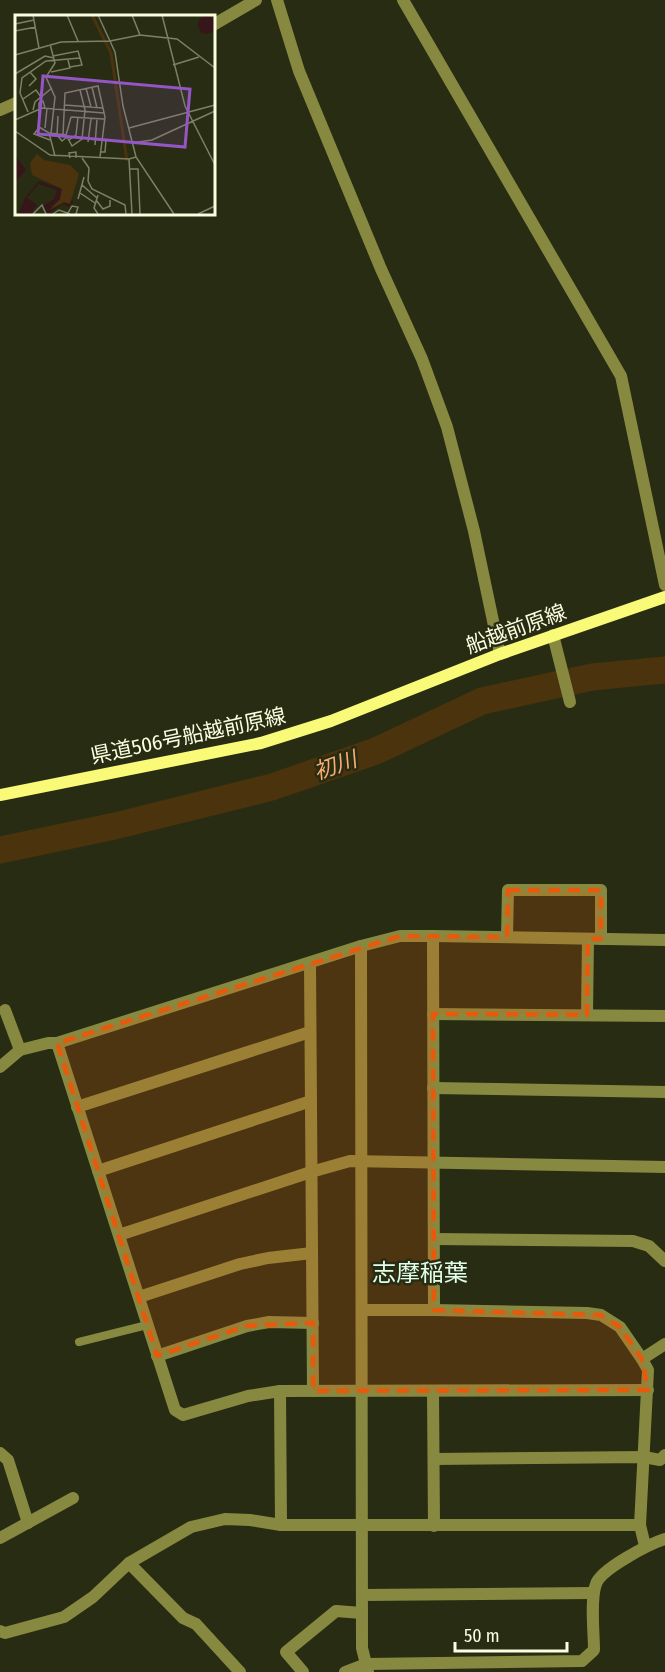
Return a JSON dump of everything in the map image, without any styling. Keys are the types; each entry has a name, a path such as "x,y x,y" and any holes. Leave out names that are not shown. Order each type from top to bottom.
{"main road":[{"name":"船越前原線","path":"381,702 500,654 665,597"},
{"name":"県道506号船越前原線","path":"0,795 261,743 331,721 381,702"}],"street":[{"path":"214,24 256,0"},
{"path":"276,0 299,71 381,269 422,359 447,427 474,531 500,654"},
{"path":"403,0 621,376 665,585"},
{"path":"0,110 15,103"},
{"path":"553,635 570,702"},
{"path":"507,937 508,890 601,890 587,1015"},
{"path":"0,1067 20,1050 48,1042 57,1043 360,946 400,936 665,940"},
{"path":"433,936 434,1310"},
{"path":"360,946 362,1648 367,1668"},
{"path":"310,963 313,1391"},
{"path":"7,1013 20,1050"},
{"path":"433,1014 665,1016"},
{"path":"77,1107 310,1032"},
{"path":"57,1043 175,1410 183,1414 248,1395 280,1391 648,1390"},
{"path":"433,1088 665,1092"},
{"path":"98,1170 311,1101"},
{"path":"119,1235 350,1161 665,1167"},
{"path":"434,1239 633,1241 649,1246 665,1261"},
{"path":"139,1297 240,1264 312,1253"},
{"path":"362,1310 587,1313 602,1315 620,1327 648,1370 640,1525 645,1546"},
{"path":"157,1356 247,1326 269,1322 313,1323"},
{"path":"642,1359 665,1344"},
{"path":"280,1391 281,1525"},
{"path":"433,1392 434,1526"},
{"path":"0,1453 8,1460 28,1523"},
{"path":"434,1459 644,1457 660,1460 665,1455"},
{"path":"0,1538 73,1498"},
{"path":"0,1631 5,1632 64,1617 93,1597 129,1563 191,1527 225,1519 281,1525 640,1525"},
{"path":"345,1672 367,1668 582,1661 594,1650 593,1593 596,1582 602,1575 645,1546 665,1539"},
{"path":"129,1563 183,1618 196,1624 237,1671"},
{"path":"362,1595 593,1593"},
{"path":"303,1672 286,1652 336,1611 362,1613"}],"lane":[{"path":"79,1342 147,1324"}],"highlighted area":[{"path":"508,890 601,890 601,939 588,939 587,1015 433,1014 434,1310 601,1315 620,1327 642,1359 648,1390 313,1391 313,1323 247,1326 157,1356 57,1043 400,936 507,937"}],"waterway":[{"name":"初川","path":"0,850 115,826 272,787 376,751 482,701 592,677 665,670"}],"district":[{"name":"志摩稲葉","path":"420,1273"}]}
